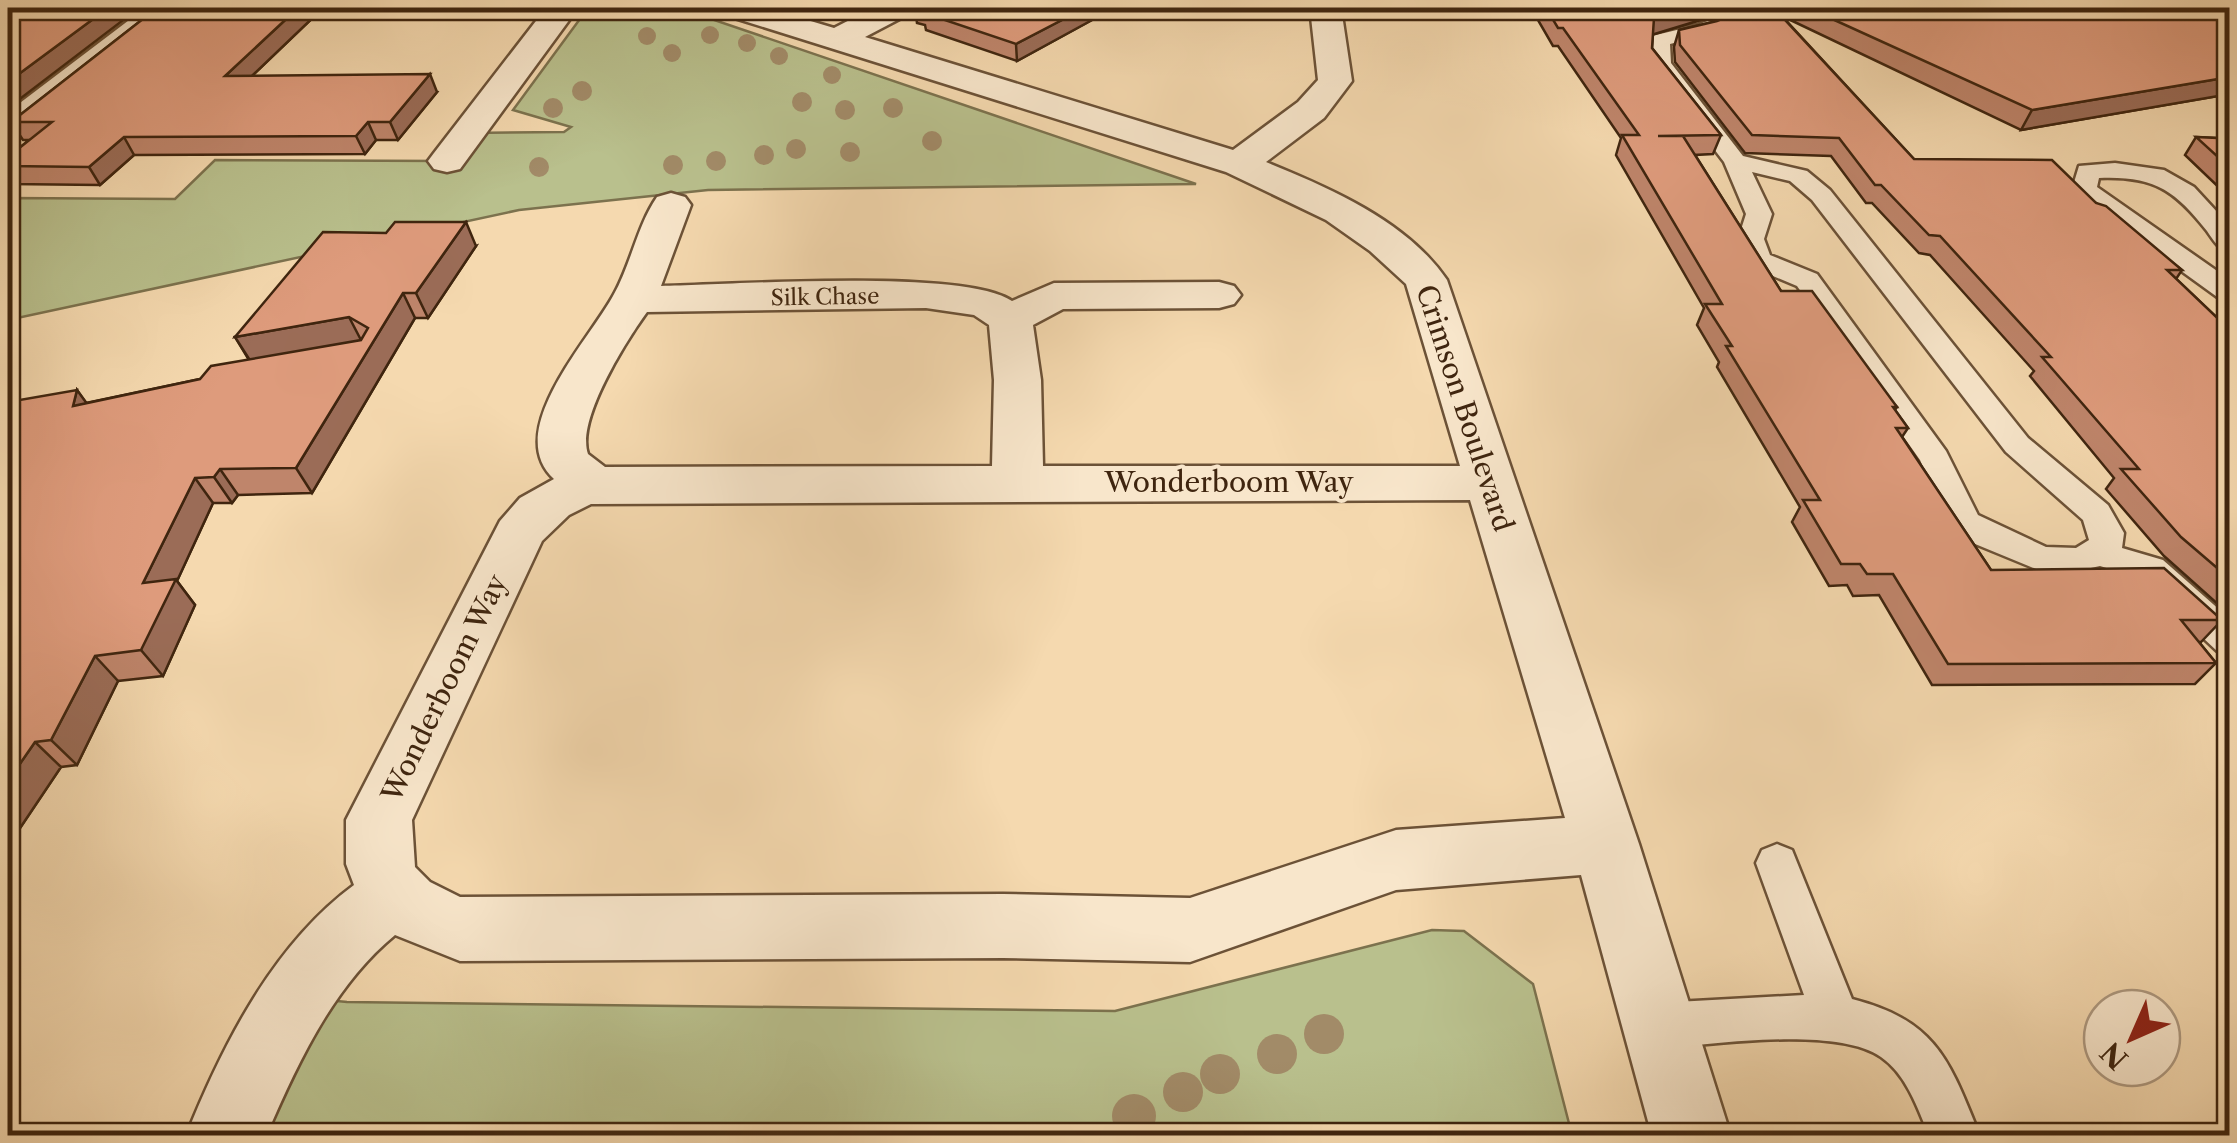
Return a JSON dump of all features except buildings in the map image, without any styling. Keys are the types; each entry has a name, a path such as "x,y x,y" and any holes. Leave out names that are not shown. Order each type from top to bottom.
{"street":[{"path":"8,128 164,8"},
{"path":"447,161 562,8"},
{"name":"Crimson Boulevard","path":"736,8 1239,164 1318,198 1373,231 1426,280 1606,844 1692,1136"},
{"path":"838,40 896,8"},
{"path":"1239,164 1311,110 1335,80 1326,8"},
{"path":"594,484 567,464 561,432 602,342 634,299 671,204"},
{"name":"Silk Chase","path":"634,299 926,295 986,304 1010,320"},
{"path":"1018,482 1014,430 1018,367 1010,320 1054,296 1220,295"},
{"name":"Wonderboom Way","path":"396,894 388,888 376,852 379,820 519,534 530,517 549,502 594,484 1490,483"},
{"path":"225,1136 278,1023 312,974 367,913 396,894 416,915 460,929 1004,926 1190,930 1396,860 1606,844"}],"lane":[{"path":"1735,161 1798,176 1822,196 2018,445 2096,513 2107,532 2106,546 2099,554 2084,560 2041,560 1988,539 1964,522 1935,458 1807,280 1758,260 1751,239 1759,214 1735,161 1660,64 1658,40 1704,30 1758,8"},
{"path":"2230,244 2190,192 2165,176 2120,168 2088,170 2084,189 2230,293"},
{"path":"2099,554 2151,569 2230,641"},
{"path":"1777,863 1837,1021"},
{"path":"1658,1026 1735,1019 1867,1024 1900,1040 1927,1074 1955,1136"}],"green space":[{"path":"588,8 679,8 1196,184 708,190 519,210 8,320 8,198 175,199 215,160 446,161 468,133 564,132 571,127 513,110"},
{"path":"1432,930 1464,931 1533,984 1572,1135 225,1136 296,997 347,1002 1115,1011"}]}
